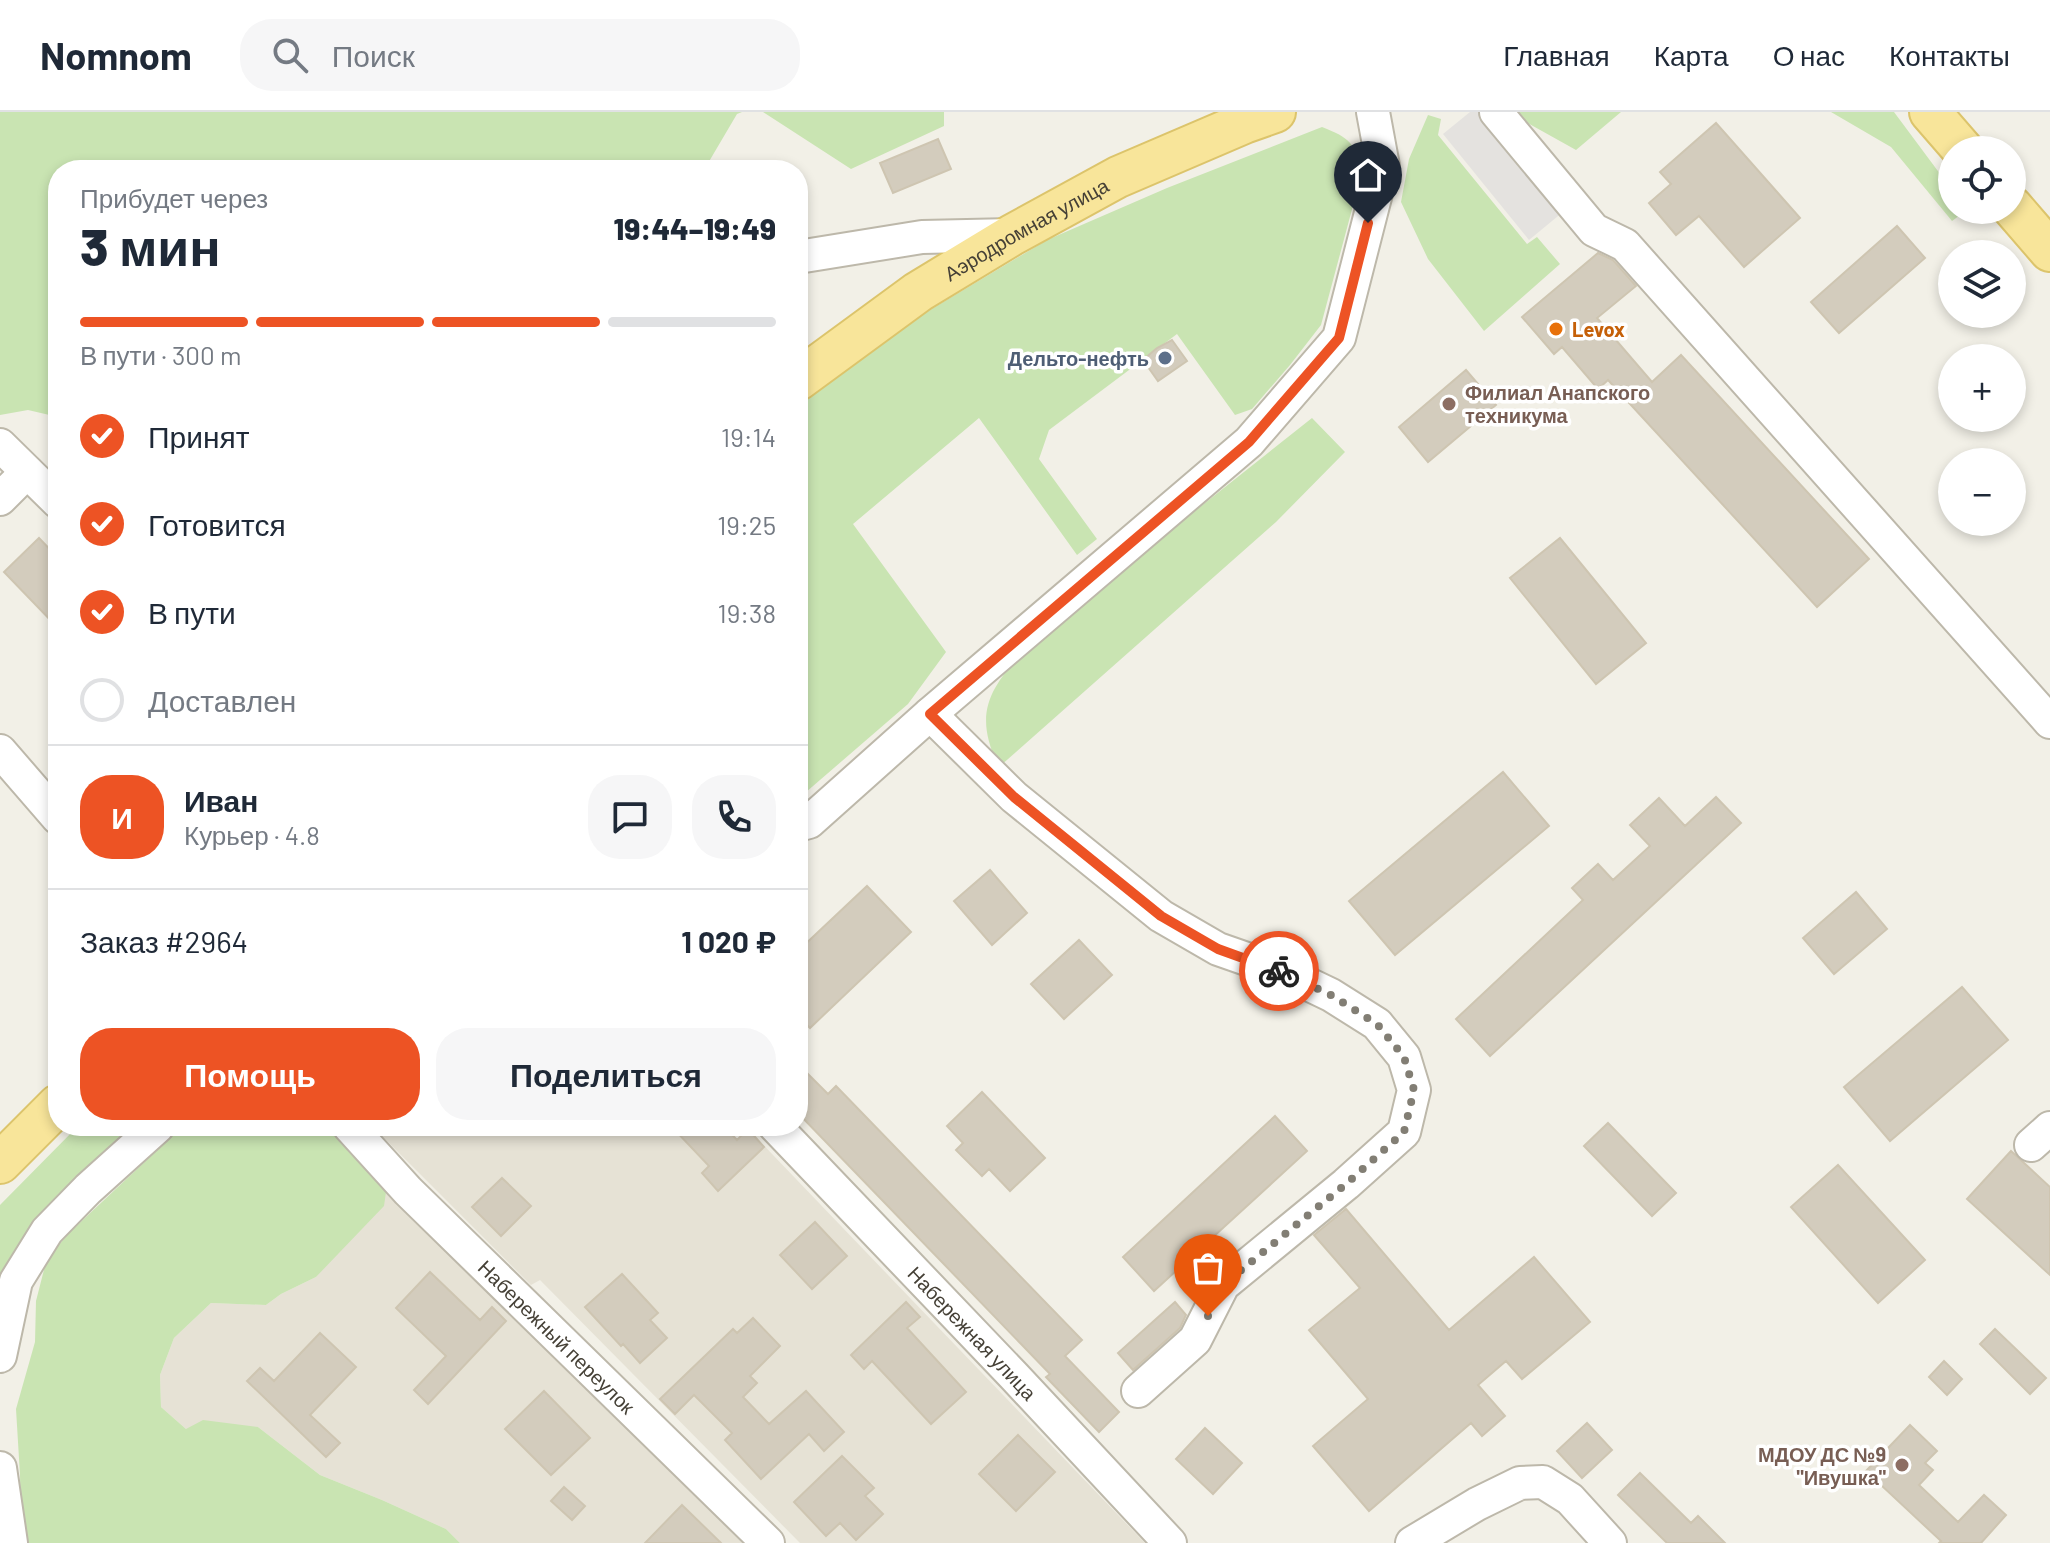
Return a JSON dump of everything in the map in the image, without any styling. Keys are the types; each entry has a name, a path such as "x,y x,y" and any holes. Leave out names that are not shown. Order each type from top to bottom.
{"main road":[{"name":"Аэродромная улица","path":"808,373 918,292 1012,235 1118,177 1275,112"},
{"path":"1930,112 1951,136"},
{"path":"2026,223 2050,251"},
{"path":"0,1163 48,1115"}],"street":[{"path":"808,823 930,714 1249,442 1339,338 1383,166 1373,112"},
{"path":"1496,112 1594,230 1625,245 2050,722"},
{"path":"808,255 922,237 1012,235"},
{"path":"0,445 48,492"},
{"path":"0,499 27,472"},
{"path":"930,714 1014,797 1161,916 1218,949 1281,971 1331,995 1377,1024 1404,1057 1414,1090 1404,1132 1223,1285 1195,1340 1138,1391"},
{"path":"0,751 48,806"},
{"path":"0,1356 16,1281 47,1231 147,1136"},
{"name":"Набережный переулок","path":"358,1136 408,1191 768,1543"},
{"name":"Набережная улица","path":"785,1136 1170,1543"},
{"path":"0,1468 11,1543"},
{"path":"1412,1543 1477,1504 1520,1483 1543,1482 1570,1499 1610,1543"}],"shaded area":[{"path":"1470,112 1492,112 1569,207 1529,240 1443,134"},
{"path":"382,1136 733,1136 737,1140 741,1136 755,1136 1145,1543 800,1543 540,1280 531,1285"},
{"path":"387,1185 743,1543 460,1543 446,1529 320,1475 258,1427 186,1429 161,1407 160,1375 174,1338 211,1303 266,1305 316,1277"}],"green space":[{"path":"0,112 742,112 737,114 710,160 48,160 48,415 28,410 0,415"},
{"path":"763,112 944,112 944,126 851,169"},
{"path":"1508,112 1621,112 1576,150"},
{"path":"1831,112 1894,112 1938,171 1938,204 1891,147"},
{"path":"1428,115 1441,119 1438,135 1527,244 1537,237 1560,264 1484,331 1428,259 1401,202 1409,159"},
{"path":"1322,127 1350,143 1362,172 1321,325 1252,409 1235,415 1177,334 1049,430 1039,459 1097,539 1077,555 979,418 853,524 946,652 908,704 808,790 808,398 920,316 1047,240 1167,188"},
{"path":"1312,418 1345,452 1276,522 999,767 987,729 990,699 1006,672 1030,642"},
{"path":"68,1136 134,1136 0,1305 0,1205"},
{"path":"172,1136 340,1136 342,1143 387,1185 384,1206 316,1277 266,1305 211,1303 174,1338 160,1375 161,1407 186,1429 203,1420 258,1427 320,1475 446,1529 460,1543 24,1543 21,1537 16,1409 35,1342 36,1301 47,1258 71,1231"}],"building":[{"path":"1716,123 1800,218 1744,267 1699,216 1676,235 1649,203 1671,184 1660,172"},
{"path":"938,139 951,169 893,193 880,163"},
{"path":"1897,226 1925,258 1839,333 1811,302"},
{"path":"1598,253 1613,260 1636,286 1597,318 1652,382 1681,355 1869,559 1817,607 1608,380 1598,389 1562,347 1554,354 1522,317"},
{"path":"1172,340 1187,361 1158,381 1143,360"},
{"path":"1466,370 1496,405 1428,462 1399,427"},
{"path":"39,538 48,547 48,618 4,572"},
{"path":"1560,538 1646,643 1596,684 1510,578"},
{"path":"1503,772 1549,826 1395,955 1349,901"},
{"path":"1716,797 1741,823 1490,1056 1456,1019 1583,900 1572,888 1598,864 1613,880 1650,846 1630,825 1659,798 1685,826"},
{"path":"990,870 1027,913 992,945 954,901"},
{"path":"867,886 911,932 810,1028 808,942"},
{"path":"1856,892 1887,929 1834,974 1803,938"},
{"path":"1079,940 1112,975 1064,1019 1031,984"},
{"path":"1962,987 2008,1040 1890,1141 1844,1087"},
{"path":"808,1074 828,1094 836,1086 1082,1340 1065,1356 1119,1412 1099,1432 1046,1377 1050,1374 808,1123"},
{"path":"982,1092 1045,1158 1010,1191 989,1169 982,1176 956,1150 963,1143 947,1126"},
{"path":"1275,1116 1307,1151 1154,1291 1123,1257"},
{"path":"1608,1123 1676,1193 1652,1216 1584,1146"},
{"path":"680,1136 733,1136 737,1140 741,1136 754,1136 764,1147 718,1191 702,1173 709,1166"},
{"path":"2011,1151 2050,1187 2050,1275 1967,1199"},
{"path":"1838,1165 1925,1260 1878,1303 1791,1207"},
{"path":"502,1178 531,1206 501,1236 472,1207"},
{"path":"1346,1209 1449,1330 1534,1257 1590,1322 1522,1379 1506,1361 1478,1385 1505,1416 1482,1436 1471,1423 1369,1511 1313,1446 1368,1399 1309,1330 1360,1288 1314,1235"},
{"path":"815,1222 847,1256 812,1289 780,1255"},
{"path":"430,1272 480,1320 492,1307 506,1321 428,1404 414,1390 446,1356 396,1308"},
{"path":"622,1274 658,1313 650,1320 667,1338 640,1363 585,1307"},
{"path":"906,1302 920,1317 907,1328 966,1392 931,1424 872,1361 864,1369 851,1355"},
{"path":"1175,1302 1186,1315 1180,1328 1133,1370 1118,1353"},
{"path":"753,1318 780,1346 750,1376 757,1383 743,1397 769,1424 806,1391 844,1432 824,1451 809,1434 761,1479 725,1440 732,1433 694,1395 675,1414 660,1399 733,1329 737,1333"},
{"path":"1995,1329 2046,1378 2030,1394 1980,1344"},
{"path":"320,1333 356,1367 310,1415 340,1443 326,1457 247,1381 260,1368 274,1381"},
{"path":"1944,1361 1962,1379 1947,1395 1929,1377"},
{"path":"544,1391 590,1438 551,1475 505,1429"},
{"path":"1587,1423 1612,1450 1582,1478 1557,1451"},
{"path":"1910,1425 1937,1451 1925,1463 1933,1470 1919,1485 1958,1522 1984,1495 2006,1515 1981,1543 1939,1543 1941,1541 1866,1471"},
{"path":"1205,1428 1242,1463 1213,1494 1176,1459"},
{"path":"1018,1435 1055,1472 1016,1511 979,1474"},
{"path":"842,1456 874,1488 865,1496 883,1514 856,1540 840,1523 826,1536 794,1502"},
{"path":"1640,1473 1691,1523 1698,1516 1725,1543 1667,1543 1618,1495"},
{"path":"564,1487 585,1506 572,1520 551,1501"},
{"path":"682,1505 721,1543 645,1543"}],"way so far":[{"path":"1208,1316 1223,1285 1404,1132 1414,1090 1404,1057 1377,1024 1331,995 1279,971"}],"place":[{"name":"Levox","path":"1556,329"},
{"name":"Дельто-нефть","path":"1165,358"},
{"name":"Филиал Анапского техникума","path":"1449,404"},
{"name":"МДОУ ДС №9 \"Ивушка\"","path":"1902,1465"}],"route":[{"path":"1279,971 1218,949 1161,916 1014,797 930,714 1249,442 1339,338 1368,223"}]}
